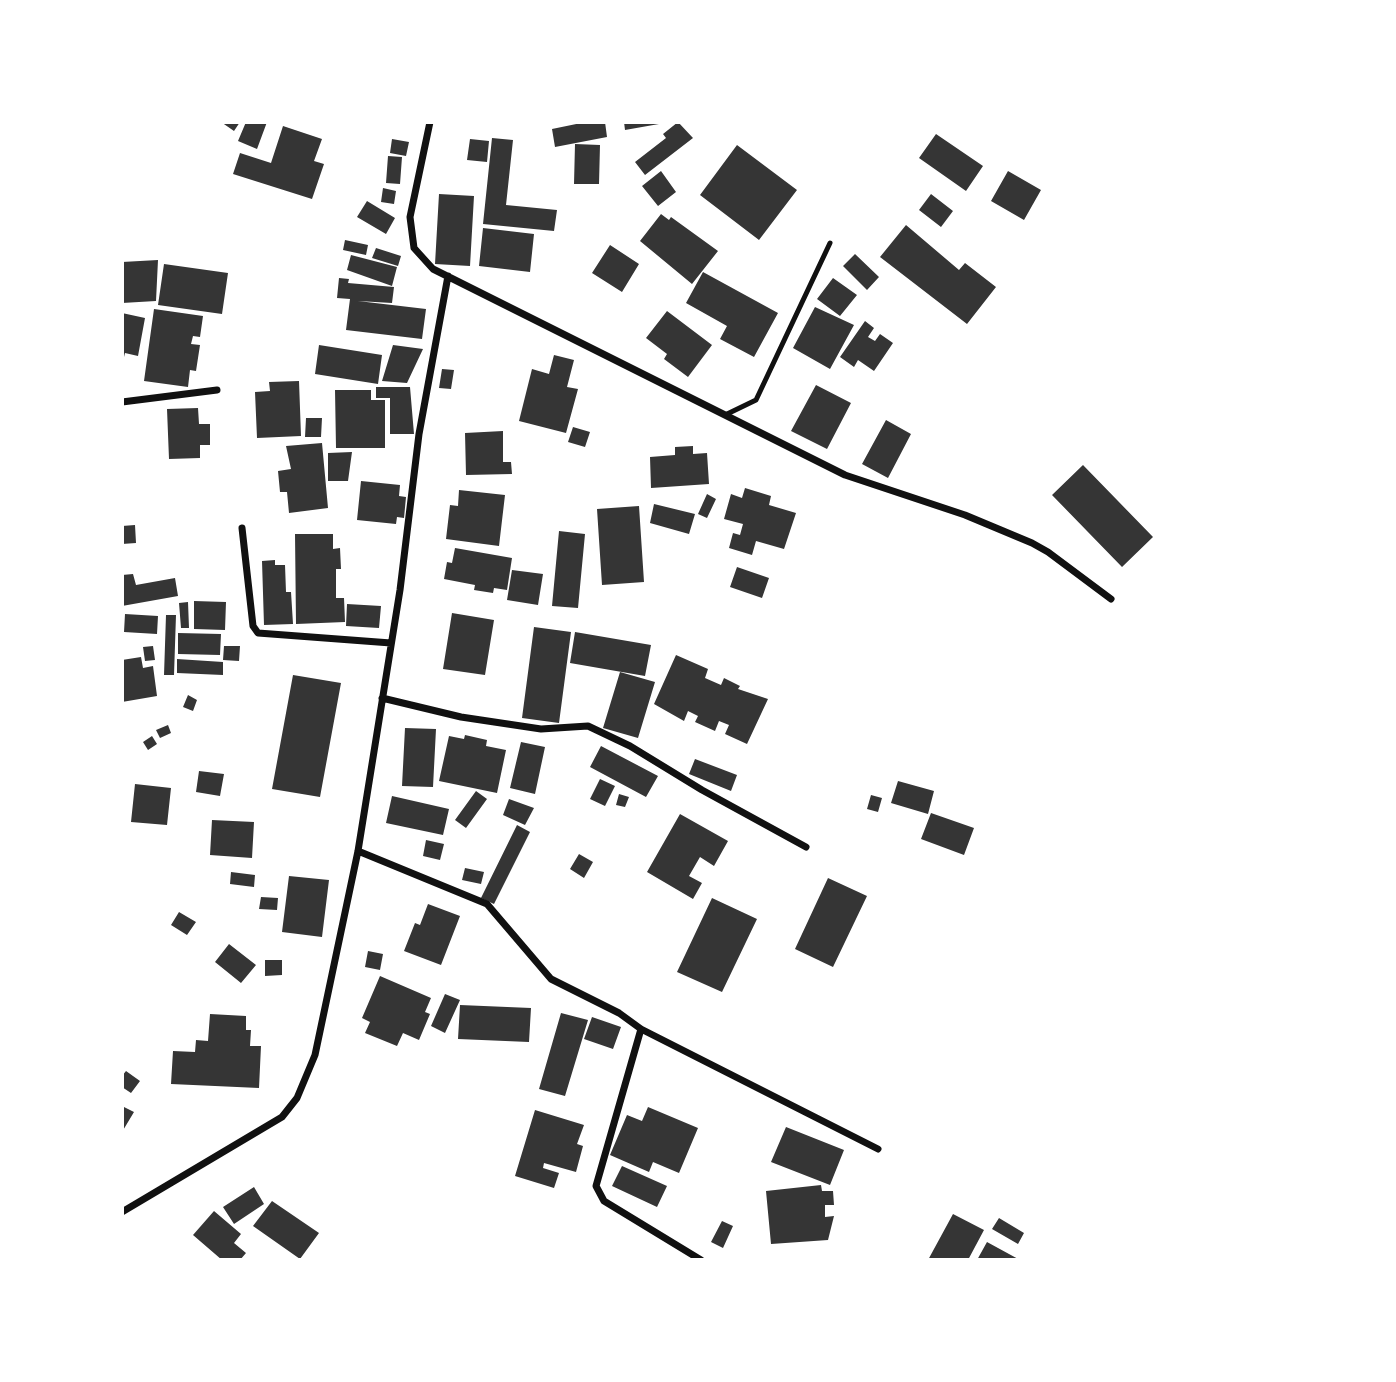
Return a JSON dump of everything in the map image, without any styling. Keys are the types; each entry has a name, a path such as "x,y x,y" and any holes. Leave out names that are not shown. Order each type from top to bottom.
{"street":[{"path":"430,122 410,217 414,248 426,263 845,475 965,515 1032,543 1111,599"},
{"path":"122,1212 282,1117 297,1098 315,1055 358,851 383,698 419,434 448,276"},
{"path":"122,402 217,390"},
{"path":"242,528 253,626 257,633 391,643"},
{"path":"383,698 461,718 541,729 588,726 631,746 702,790 806,847"},
{"path":"358,851 493,908 551,979 619,1013 641,1029 878,1149"},
{"path":"641,1029 596,1186 604,1200 701,1259"}],"lane":[{"path":"725,415 756,400 830,243"}],"building":[{"path":"221,122 240,122 234,131"},
{"path":"246,122 267,122 257,149 238,141"},
{"path":"586,122 605,122 607,137 555,147 552,129"},
{"path":"624,122 659,122 659,124 625,130"},
{"path":"678,122 693,138 645,175 635,162 666,138 663,134"},
{"path":"283,126 322,139 314,161 324,164 312,199 233,174 240,153 271,163"},
{"path":"936,134 983,166 966,191 919,158"},
{"path":"492,138 513,140 506,205 557,210 554,231 483,224"},
{"path":"392,139 409,142 406,156 390,153"},
{"path":"470,139 489,141 487,162 467,160"},
{"path":"575,144 600,145 599,184 574,184"},
{"path":"737,145 797,190 759,240 700,195"},
{"path":"388,156 402,157 400,184 386,183"},
{"path":"661,171 676,192 658,206 642,186"},
{"path":"1008,171 1041,190 1024,220 991,201"},
{"path":"383,188 396,191 394,204 381,202"},
{"path":"439,194 474,196 470,266 435,264"},
{"path":"931,194 953,211 941,227 919,210"},
{"path":"367,201 395,218 386,234 357,217"},
{"path":"661,214 669,220 671,217 718,251 692,284 640,241"},
{"path":"906,225 959,270 965,263 996,287 967,324 880,257"},
{"path":"483,228 534,234 530,272 479,266"},
{"path":"345,240 368,245 366,255 343,250"},
{"path":"610,245 639,264 622,292 592,273"},
{"path":"376,248 401,256 398,266 372,258"},
{"path":"855,254 879,277 867,290 843,266"},
{"path":"351,255 397,267 392,286 347,270"},
{"path":"158,260 156,301 122,303 122,262"},
{"path":"164,264 228,273 222,314 158,305"},
{"path":"703,272 778,313 754,357 720,339 727,326 686,303"},
{"path":"339,278 349,279 348,283 394,287 392,303 358,301 426,309 422,339 346,330 350,299 337,298"},
{"path":"833,278 857,295 840,316 817,299"},
{"path":"815,307 854,325 830,369 793,348"},
{"path":"154,309 203,316 200,337 193,336 191,344 200,345 196,371 190,370 188,387 144,381"},
{"path":"667,311 712,345 688,377 664,359 667,354 646,338"},
{"path":"122,313 145,318 138,356 125,353 123,361"},
{"path":"865,321 874,328 868,337 875,341 880,334 893,343 874,371 858,360 854,367 840,357"},
{"path":"319,345 382,355 378,384 315,374"},
{"path":"393,345 423,349 407,383 382,381"},
{"path":"554,355 574,360 567,387 578,389 566,433 519,421 532,369 549,374"},
{"path":"442,369 454,370 451,389 439,388"},
{"path":"299,381 301,436 257,438 255,392 270,391 269,382"},
{"path":"816,385 851,403 827,449 791,431"},
{"path":"376,387 410,387 414,434 390,434 390,398 376,398"},
{"path":"335,390 371,390 371,400 385,400 385,448 336,448"},
{"path":"198,408 199,424 210,424 210,445 200,445 200,458 169,459 167,409"},
{"path":"306,418 322,418 321,437 305,437"},
{"path":"886,420 911,434 888,478 862,464"},
{"path":"573,427 590,432 585,447 568,442"},
{"path":"503,431 503,462 511,462 512,474 466,475 465,433"},
{"path":"322,443 328,508 289,513 287,492 280,492 278,471 291,469 286,446"},
{"path":"693,446 693,454 707,453 709,484 651,488 650,457 675,455 675,447"},
{"path":"352,452 348,481 328,481 328,453"},
{"path":"1083,465 1153,537 1122,567 1052,495"},
{"path":"361,481 400,485 399,496 406,497 404,518 397,517 396,524 357,520"},
{"path":"745,488 771,496 769,505 796,513 784,549 756,541 752,555 729,548 733,533 740,535 743,524 724,519 731,494 742,498"},
{"path":"459,490 505,495 499,546 446,539 450,505 458,506"},
{"path":"707,494 716,499 707,518 698,514"},
{"path":"654,504 695,514 689,534 650,523"},
{"path":"639,506 644,582 602,585 597,509"},
{"path":"135,525 136,543 122,544 122,526"},
{"path":"559,531 585,534 578,608 552,606"},
{"path":"295,534 333,534 333,549 340,548 341,569 336,569 336,598 344,598 345,622 296,624"},
{"path":"455,548 512,558 507,590 494,588 493,593 474,590 475,585 444,579 447,562 452,563"},
{"path":"275,560 275,565 285,565 286,592 291,592 293,624 264,625 262,561"},
{"path":"737,567 769,578 762,598 730,587"},
{"path":"512,570 543,574 538,605 507,600"},
{"path":"133,574 136,585 175,578 178,596 122,606 122,575"},
{"path":"194,601 226,602 225,630 194,629"},
{"path":"188,602 189,628 181,628 179,603"},
{"path":"347,604 381,606 379,628 346,626"},
{"path":"452,613 494,620 485,675 443,669"},
{"path":"125,614 158,616 157,634 124,632"},
{"path":"166,615 176,615 174,675 164,675"},
{"path":"534,627 571,632 559,723 522,718"},
{"path":"575,632 651,645 645,676 570,663"},
{"path":"178,633 221,634 220,655 178,654"},
{"path":"153,646 155,660 145,661 143,647"},
{"path":"224,646 240,646 239,661 223,660"},
{"path":"676,655 708,669 705,678 721,685 724,678 740,686 738,689 768,699 747,744 725,734 729,725 719,721 715,731 695,722 698,716 688,711 684,721 654,704"},
{"path":"141,657 143,668 153,666 157,696 122,702 122,660"},
{"path":"177,659 223,662 223,675 177,673"},
{"path":"620,672 655,682 638,738 603,728"},
{"path":"293,675 341,683 320,797 272,789"},
{"path":"188,695 197,700 193,711 183,707"},
{"path":"168,725 171,733 160,738 156,730"},
{"path":"405,728 436,729 433,787 402,786"},
{"path":"465,735 487,740 486,746 506,750 497,793 439,781 449,736 464,739"},
{"path":"152,736 157,744 148,750 143,742"},
{"path":"521,742 545,747 535,794 510,788"},
{"path":"601,746 658,776 646,797 590,767"},
{"path":"695,759 737,775 731,791 689,774"},
{"path":"199,771 224,774 220,796 196,792"},
{"path":"600,779 615,786 605,806 590,799"},
{"path":"898,781 934,791 928,814 891,803"},
{"path":"135,784 171,788 167,825 131,822"},
{"path":"476,791 487,799 466,828 455,820"},
{"path":"619,794 629,797 625,807 616,805"},
{"path":"871,795 882,798 878,812 867,809"},
{"path":"392,796 449,809 443,835 386,823"},
{"path":"509,799 534,808 525,825 503,815"},
{"path":"931,813 974,828 964,855 921,839"},
{"path":"680,814 728,841 714,866 700,857 689,876 702,883 693,899 647,872"},
{"path":"212,820 254,822 252,858 210,855"},
{"path":"517,825 530,832 494,904 481,898"},
{"path":"426,840 444,844 440,860 423,856"},
{"path":"579,854 593,862 584,878 570,869"},
{"path":"465,868 484,872 481,884 462,880"},
{"path":"231,872 255,875 254,887 230,884"},
{"path":"289,876 329,880 322,937 282,932"},
{"path":"828,878 867,896 833,967 795,949"},
{"path":"261,897 278,898 277,910 259,909"},
{"path":"712,898 757,919 722,992 677,972"},
{"path":"428,904 460,916 441,965 404,951 415,923 420,925"},
{"path":"179,912 196,922 187,935 171,925"},
{"path":"229,944 256,965 241,983 215,962"},
{"path":"368,951 383,954 380,970 365,967"},
{"path":"265,960 282,960 282,975 265,976"},
{"path":"380,976 431,998 425,1012 430,1014 419,1040 403,1033 397,1046 365,1033 370,1022 362,1018"},
{"path":"445,994 460,1000 445,1033 431,1026"},
{"path":"460,1005 531,1008 529,1042 458,1039"},
{"path":"561,1013 588,1020 565,1096 539,1089"},
{"path":"210,1014 246,1016 246,1030 251,1030 250,1046 261,1046 259,1088 171,1084 173,1051 195,1052 196,1040 208,1041"},
{"path":"592,1017 621,1027 613,1049 584,1039"},
{"path":"126,1071 140,1081 131,1093 122,1087 122,1076"},
{"path":"122,1106 134,1112 122,1132"},
{"path":"648,1107 698,1128 679,1173 653,1162 649,1172 610,1155 627,1115 642,1121"},
{"path":"535,1110 584,1125 577,1144 583,1146 576,1172 544,1163 543,1168 559,1173 554,1188 515,1176"},
{"path":"786,1127 844,1150 830,1185 771,1162"},
{"path":"622,1166 667,1186 657,1207 612,1186"},
{"path":"821,1185 822,1191 833,1191 834,1205 825,1205 825,1217 834,1216 828,1240 771,1244 766,1191"},
{"path":"254,1187 264,1204 234,1224 223,1207"},
{"path":"272,1201 319,1233 300,1259 253,1226"},
{"path":"214,1211 241,1234 234,1243 246,1253 240,1260 222,1260 193,1235"},
{"path":"953,1214 984,1230 968,1260 928,1260"},
{"path":"999,1218 1024,1233 1018,1244 992,1229"},
{"path":"722,1221 733,1226 723,1248 711,1242"},
{"path":"987,1242 1020,1260 977,1260"}]}
